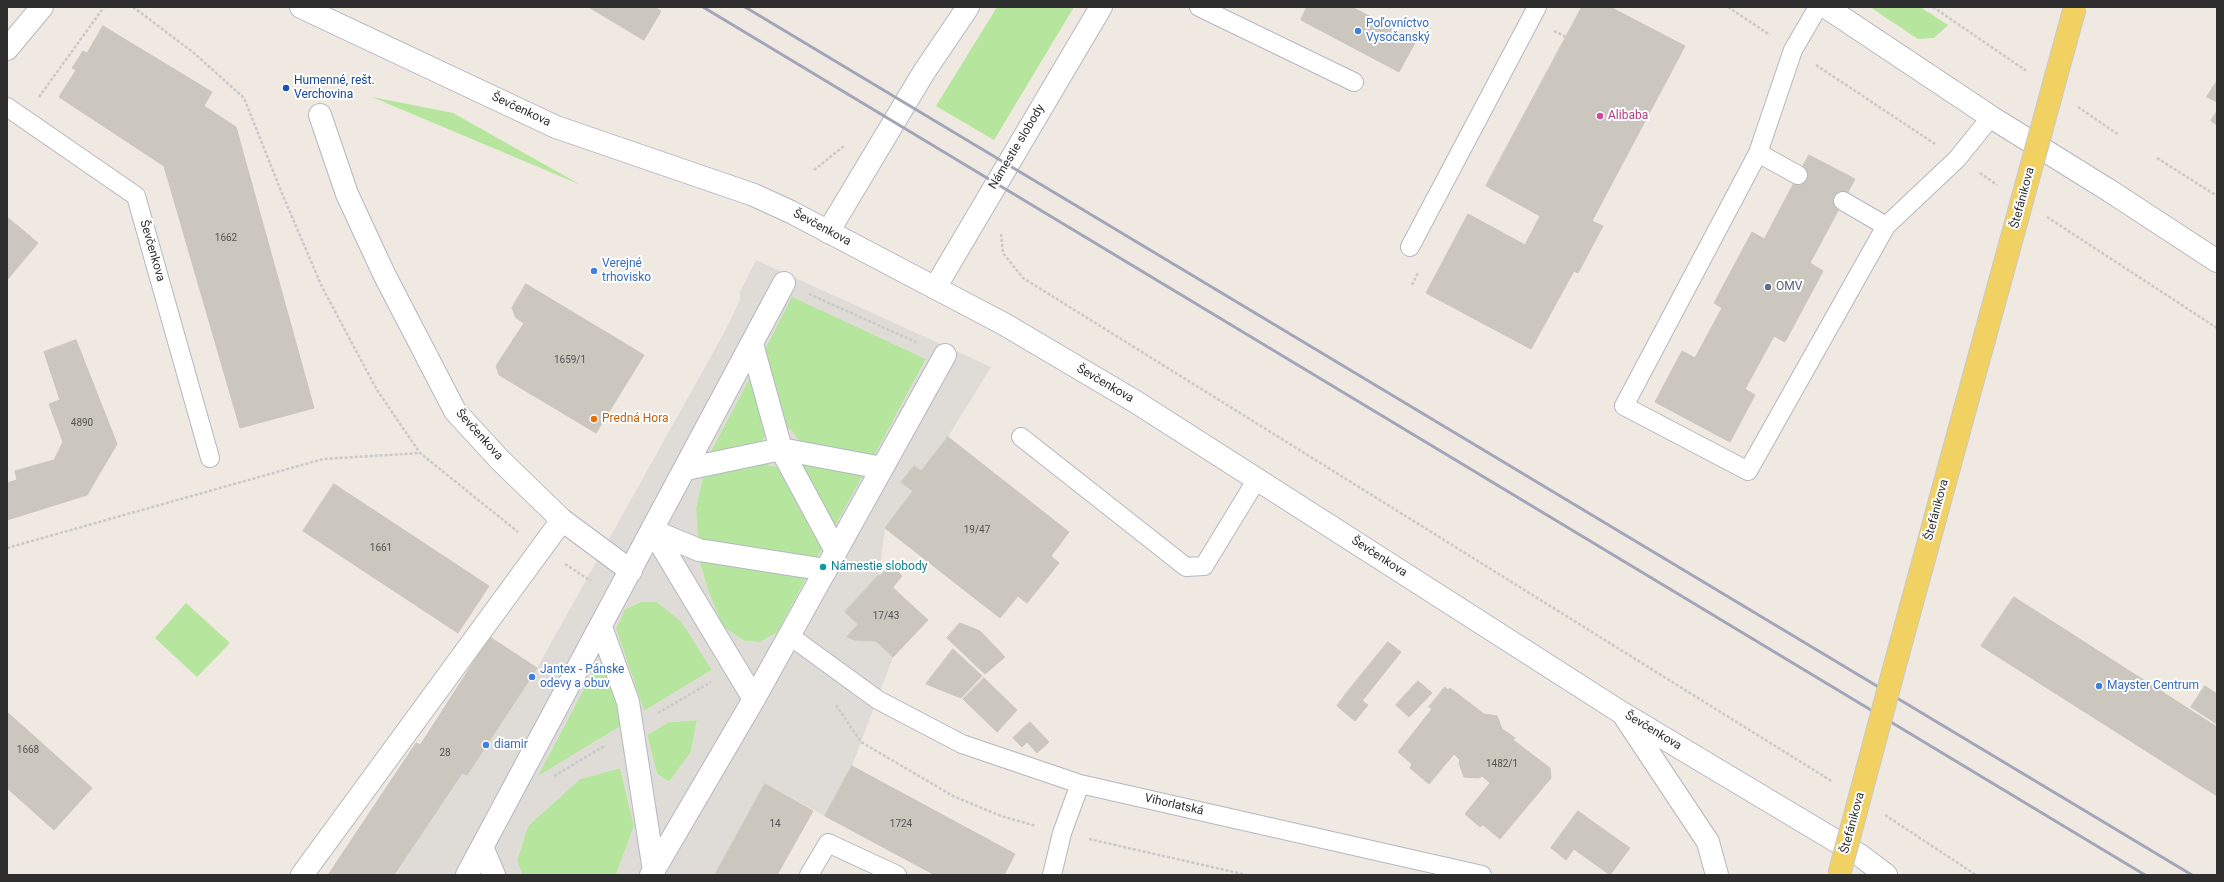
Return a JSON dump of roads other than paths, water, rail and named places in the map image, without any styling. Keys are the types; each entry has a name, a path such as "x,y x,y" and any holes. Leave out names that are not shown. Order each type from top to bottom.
{"main road":[{"name":"Štefánikova","path":"1839,875 2075,7"}],"street":[{"path":"7,49 42,7"},
{"name":"Ševčenkova","path":"300,7 556,127 754,195 1004,324 1136,402 1622,713 1865,866 1886,875"},
{"path":"828,232 908,97 968,7"},
{"name":"Námestie slobody","path":"935,288 1101,7"},
{"path":"1826,7 1991,117 2110,191 2217,261"},
{"name":"Ševčenkova","path":"320,115 347,194 384,274 455,411 500,460 562,520"},
{"path":"467,875 653,531 784,283"},
{"path":"752,344 781,449 836,551"},
{"path":"652,873 790,636 945,355"},
{"path":"686,469 781,449 882,468"},
{"path":"302,875 543,549 562,520 631,571"},
{"path":"653,531 699,550 826,570"},
{"path":"653,531 754,699"},
{"path":"601,627 628,702 652,873"},
{"path":"1622,713 1708,842 1717,875"},
{"path":"482,847 494,875"}],"lane":[{"path":"1199,7 1354,82"},
{"path":"1410,247 1537,7"},
{"path":"1818,7 1793,50 1758,153 1624,406 1748,471 1886,226 1958,159 1991,117"},
{"name":"Ševčenkova","path":"7,107 136,196 210,458"},
{"path":"1758,153 1798,175"},
{"path":"1843,201 1886,226"},
{"path":"1021,437 1186,567 1204,566 1257,479"},
{"name":"Vihorlatská","path":"790,636 878,700 962,744 1080,784 1482,875"},
{"path":"1052,875 1062,833 1080,784"},
{"path":"810,875 828,843 897,875"}],"railway":[{"path":"703,7 2145,875"},
{"path":"745,7 2192,875"}],"place":[{"name":"Poľovníctvo Vysočanský","path":"1358,31"},
{"name":"Humenné, rešt. Verchovina","path":"286,88"},
{"name":"Alibaba","path":"1600,116"},
{"name":"Verejné trhovisko","path":"594,271"},
{"name":"OMV","path":"1768,287"},
{"name":"Predná Hora","path":"594,419"},
{"name":"Námestie slobody","path":"823,567"},
{"name":"Jantex - Pánske odevy a obuv","path":"532,677"},
{"name":"Mayster Centrum","path":"2099,686"},
{"name":"diamir","path":"486,745"}]}
